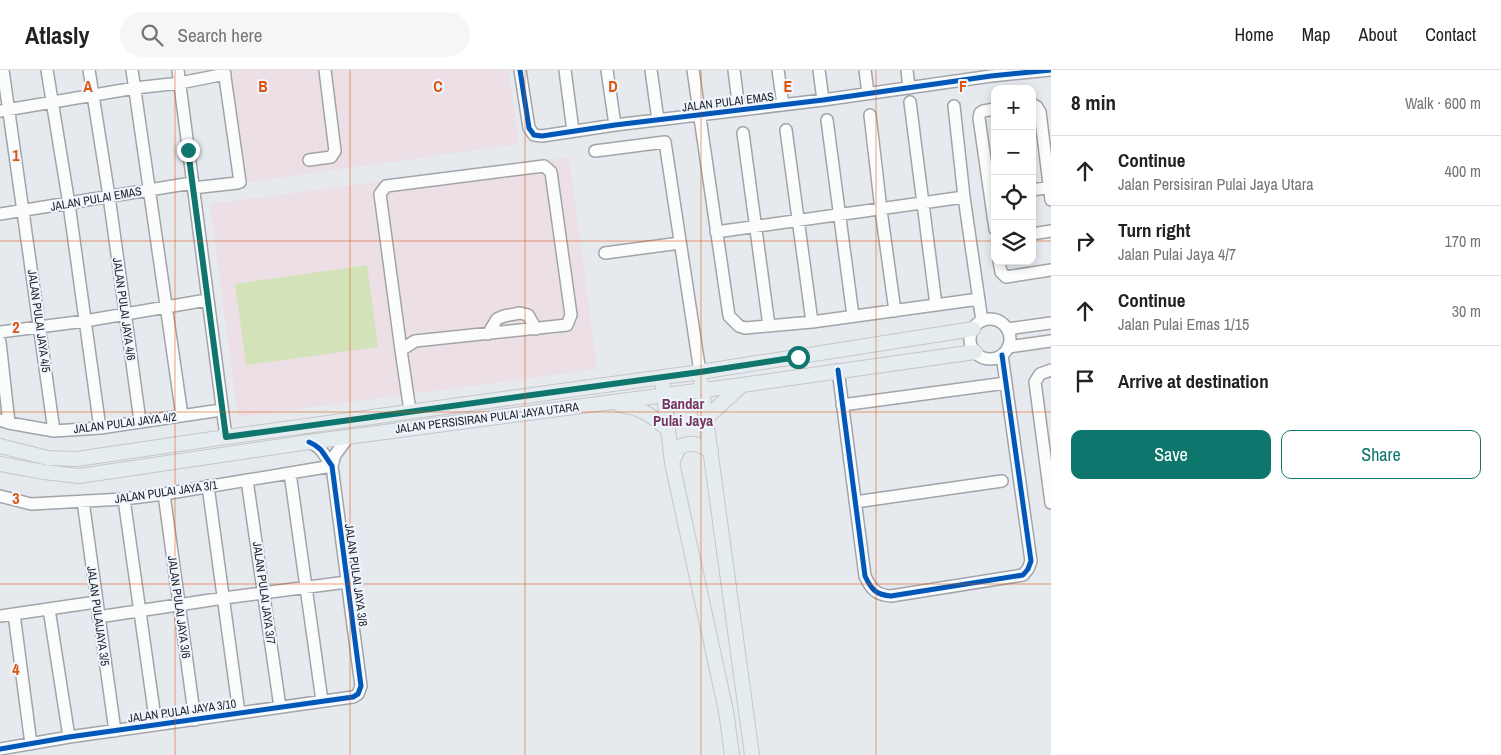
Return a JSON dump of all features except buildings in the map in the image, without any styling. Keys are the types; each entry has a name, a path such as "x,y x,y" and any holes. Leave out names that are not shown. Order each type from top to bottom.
{"main road":[{"name":"JALAN PERSISIRAN PULAI JAYA UTARA","path":"0,446 48,458 77,459 700,372 978,325"},
{"name":"JALAN PERSISIRAN PULAI JAYA UTARA","path":"0,464 79,476 349,436 742,385 975,352"},
{"path":"700,372 752,755"},
{"path":"662,377 672,463 726,711 732,755"},
{"path":"706,418 742,385"},
{"path":"606,403 633,407 648,412 668,429"},
{"path":"672,463 679,447 689,442 701,445 710,451"}],"street":[{"name":"JALAN PULAI JAYA 4/5","path":"3,70 5,110 24,210 54,431"},
{"path":"47,70 69,204 100,428"},
{"name":"JALAN PULAI JAYA 4/6","path":"89,70 109,196 140,421"},
{"path":"132,70 151,189 182,416"},
{"path":"178,70 226,437"},
{"path":"309,160 331,157 335,150 325,70"},
{"name":"JALAN PULAI EMAS","path":"520,70 529,128 534,134 542,136 909,88 950,76 1051,70"},
{"path":"565,70 573,131"},
{"path":"607,70 615,125"},
{"path":"651,70 658,120"},
{"path":"693,70 729,316 739,326 745,328 812,322 978,299"},
{"path":"734,70 739,110"},
{"path":"778,70 783,105"},
{"path":"819,70 823,100"},
{"path":"865,70 868,93"},
{"path":"907,70 909,88"},
{"path":"5,110 135,88 180,83 224,72"},
{"name":"JALAN PULAI EMAS","path":"0,214 151,189 240,182 224,72"},
{"path":"910,102 936,305"},
{"path":"954,106 978,299 978,325 971,341 975,352 982,357 990,359 1005,351 1051,341"},
{"path":"1036,106 1040,112 1038,145 1050,187 1051,200"},
{"path":"991,109 983,110 980,113 989,151 991,175"},
{"path":"870,115 895,311"},
{"path":"827,120 853,316"},
{"path":"786,130 812,322"},
{"path":"743,134 769,326"},
{"path":"595,151 665,142 700,372"},
{"path":"401,350 415,341 567,325 572,314 551,172 544,166 386,186 380,194 401,350 410,411"},
{"path":"1036,189 1050,187"},
{"path":"716,232 798,222 964,197"},
{"path":"1036,233 1051,231"},
{"path":"605,253 680,243"},
{"path":"1000,265 1003,275 1006,277 1051,270"},
{"path":"0,332 124,315 207,300"},
{"path":"488,334 497,319 520,313 528,315 536,329"},
{"path":"838,370 865,576 871,588 880,595 891,596 1022,575 1028,569 1031,561 1006,383 1005,351 1010,340 1007,329 996,320 978,325"},
{"path":"1007,329 1051,323"},
{"path":"0,342 5,422"},
{"path":"1050,496 1035,382 1040,374 1051,370"},
{"path":"842,405 1006,383"},
{"name":"JALAN PULAI JAYA 4/2","path":"5,422 54,431 100,428 221,410"},
{"path":"332,466 335,455 349,436"},
{"path":"308,442 322,450 332,466"},
{"name":"JALAN PULAI JAYA 3/1","path":"0,496 31,504 124,499 332,466"},
{"name":"JALAN PULAI JAYA 3/8","path":"332,466 361,686"},
{"path":"290,473 322,701"},
{"name":"JALAN PULAI JAYA 3/7","path":"247,480 280,707"},
{"path":"856,502 1002,481"},
{"path":"208,486 239,713"},
{"name":"JALAN PULAI JAYA 3/6","path":"164,494 195,720"},
{"path":"124,499 156,725"},
{"name":"JALAN PULAIJAYA 3/5","path":"83,501 115,731"},
{"path":"98,617 347,582"},
{"path":"0,616 96,602"},
{"path":"49,609 69,737"},
{"path":"14,614 31,744"},
{"name":"JALAN PULAI JAYA 3/10","path":"0,749 69,737 353,697 358,694 361,686"}],"shaded area":[{"path":"229,70 508,70 519,144 248,182"},
{"path":"569,157 597,369 238,417 210,204"}],"green space":[{"path":"367,265 378,347 246,365 235,284"}],"cycle path":[{"path":"520,70 529,128 534,135 542,136 615,125 823,100 991,76 1051,70"},
{"path":"838,370 865,576 875,590 881,594 891,596 1023,575 1028,569 1031,561 1002,355"},
{"path":"0,749 69,737 353,697 358,694 361,686 332,466 320,449 309,442"}],"district":[{"name":"Bandar Pulai Jaya","path":"683,412"}],"route":[{"path":"188,150 226,437 798,357"}]}
